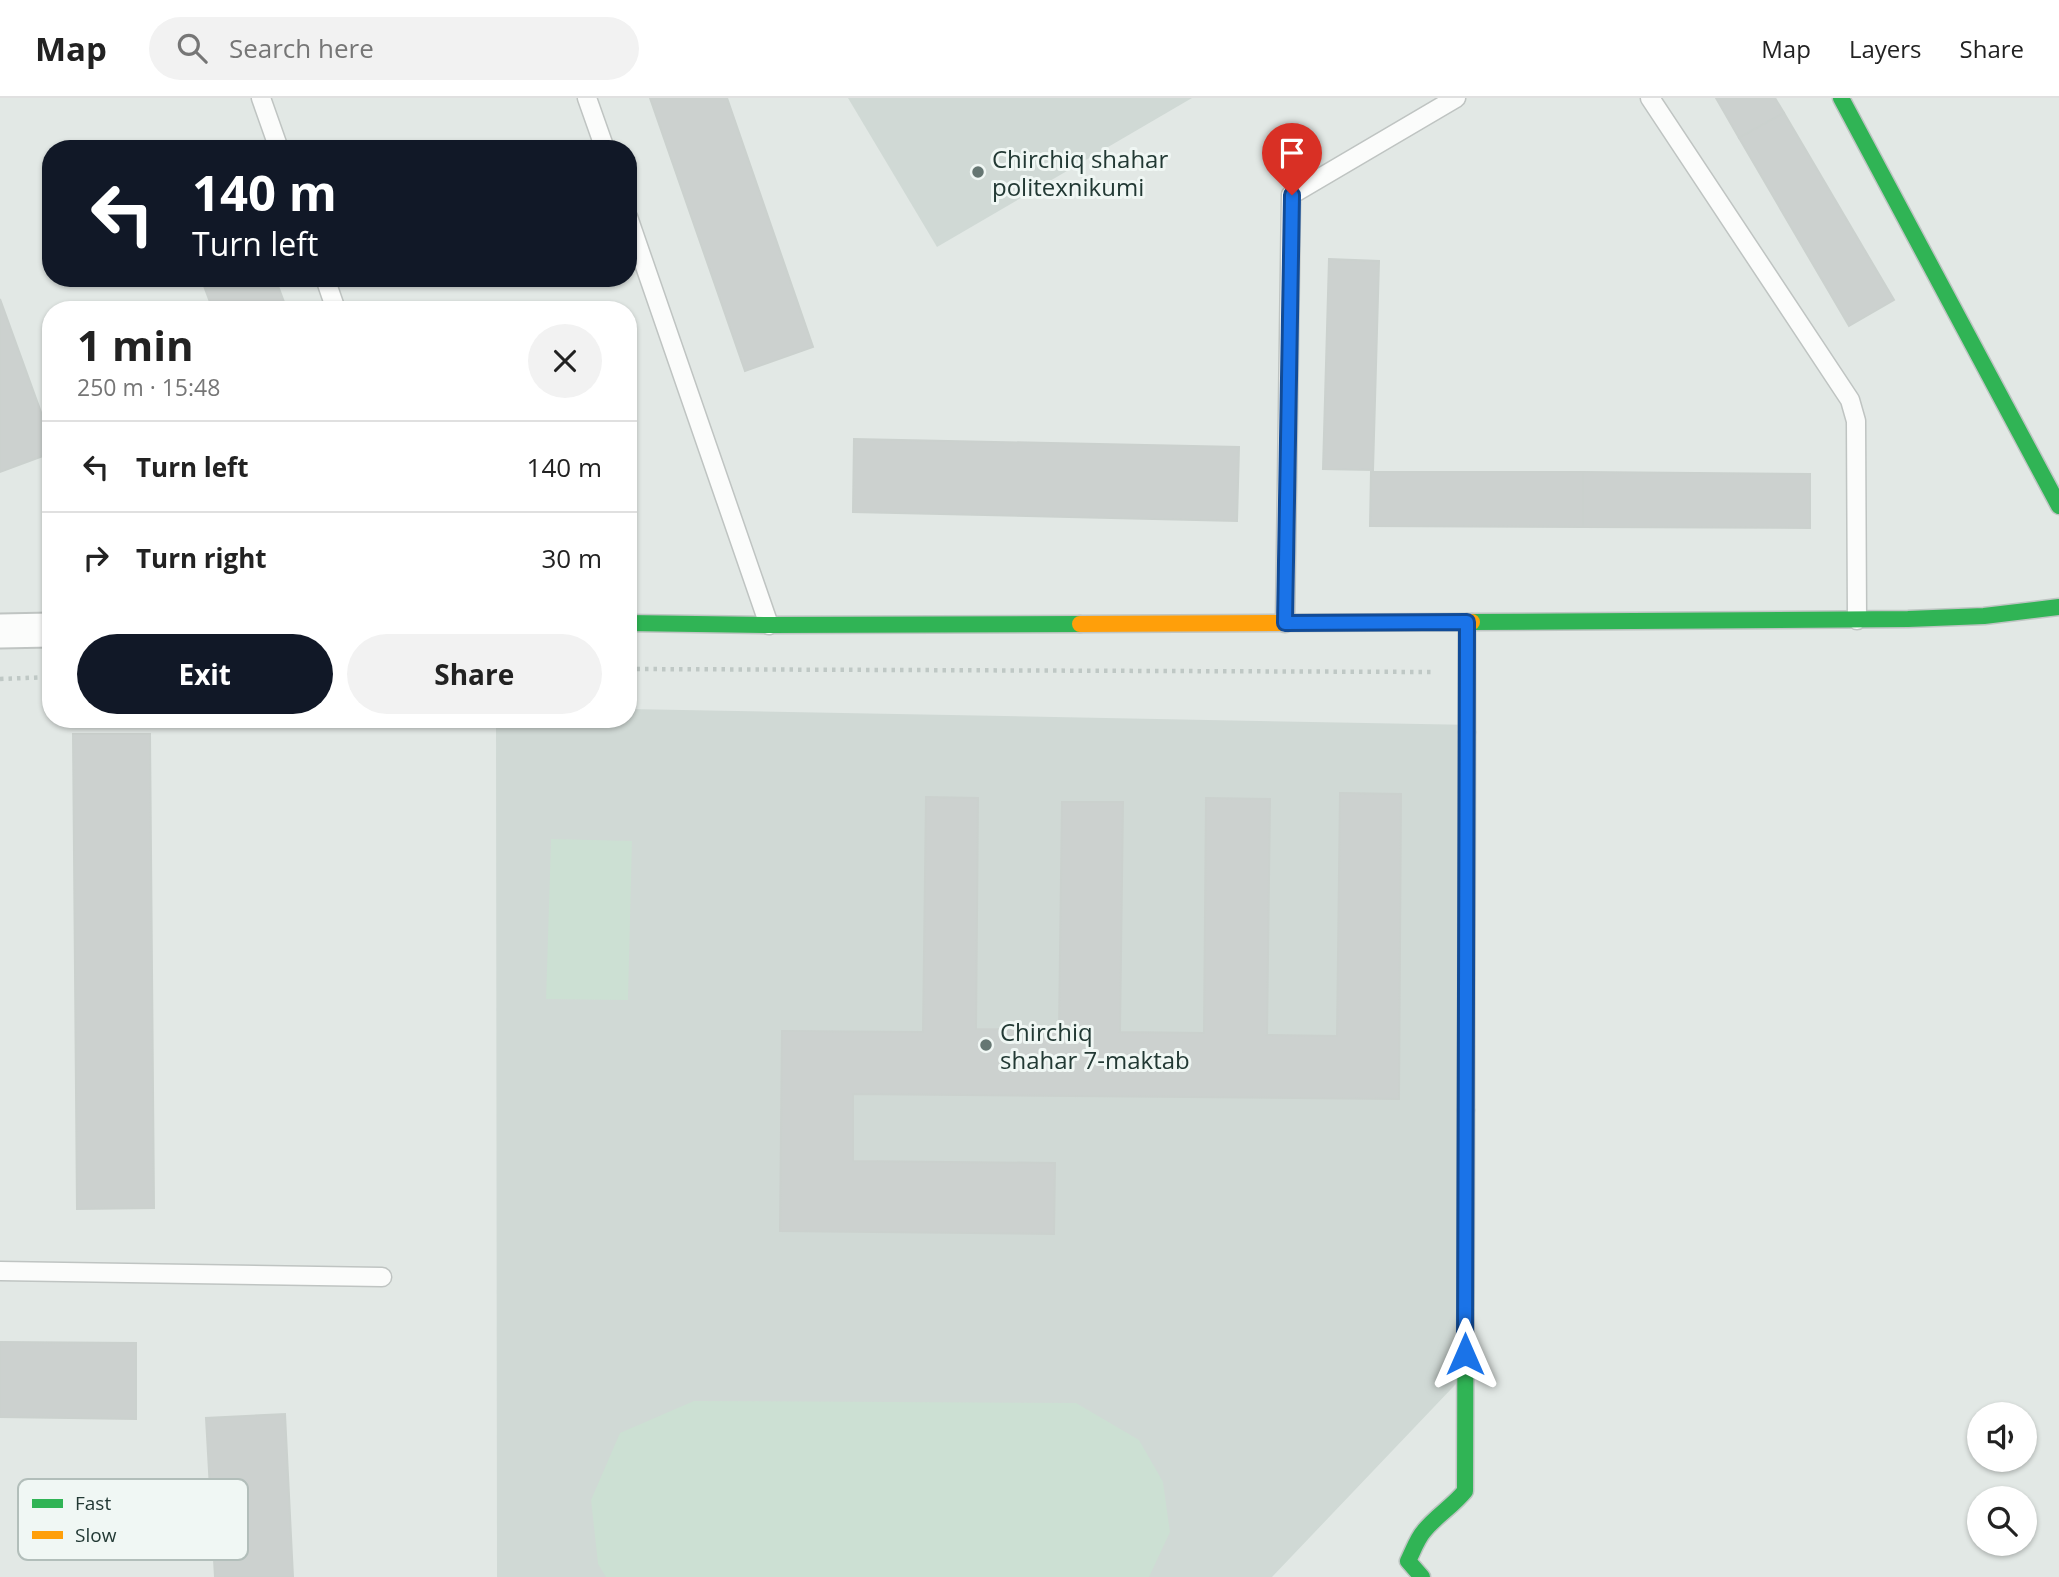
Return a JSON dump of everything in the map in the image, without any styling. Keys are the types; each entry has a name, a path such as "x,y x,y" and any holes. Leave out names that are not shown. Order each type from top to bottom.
{"street":[{"path":"1841,98 2059,506"},
{"path":"637,623 769,625 1857,620 1956,618 2059,607"},
{"path":"1422,1577 1408,1561 1418,1540 1427,1527 1456,1504 1465,1491 1467,622"},
{"path":"0,631 42,630"}],"lane":[{"path":"261,98 276,140"},
{"path":"587,98 602,140"},
{"path":"1285,623 1292,195 1456,98"},
{"path":"1650,98 1850,400 1856,421 1857,620"},
{"path":"637,243 769,625"},
{"path":"0,1271 382,1277"}],"path":[{"path":"637,669 1467,672"},
{"path":"0,679 42,677"}],"shaded area":[{"name":"Chirchiq shahar politexnikumi","path":"848,98 1192,98 937,247"},
{"name":"Chirchiq shahar 7-maktab","path":"637,709 1475,725 1474,1365 1272,1577 497,1577 496,728 637,728"}],"green space":[{"path":"551,839 632,841 628,1000 546,999"},
{"path":"694,1401 1076,1403 1139,1440 1163,1482 1170,1532 1149,1577 606,1577 598,1564 591,1500 620,1433"}],"building":[{"path":"650,98 727,98 813,347 745,371"},
{"path":"1716,98 1775,98 1784,113 1739,138"},
{"path":"1784,113 1894,300 1849,326 1739,138"},
{"path":"1329,259 1379,261 1373,470 1323,469"},
{"path":"204,287 278,287 284,301 210,301"},
{"path":"0,299 42,415 42,456 0,472"},
{"path":"854,439 1239,447 1237,521 853,512"},
{"path":"1371,472 1583,472 1583,527 1370,526"},
{"path":"1583,472 1810,474 1810,528 1583,527"},
{"path":"73,734 150,734 154,1208 77,1209"},
{"path":"1340,793 1401,794 1399,1099 853,1094 853,1161 1055,1163 1054,1234 780,1231 782,1031 923,1032 926,797 978,798 976,1029 1059,1030 1062,802 1123,802 1120,1032 1204,1033 1206,798 1270,799 1267,1035 1337,1036"},
{"path":"0,1342 136,1343 136,1419 0,1417"},
{"path":"285,1414 293,1577 215,1577 214,1560 248,1560 248,1479 209,1479 206,1418"}],"traffic: fast":[{"path":"1841,98 2059,506"},
{"path":"1472,622 1908,619 1984,616 2059,607"},
{"path":"1467,622 1467,732"},
{"path":"637,623 1080,624"},
{"path":"1422,1577 1408,1561 1417,1541 1465,1491 1466,1110"}],"traffic: slow":[{"path":"1080,624 1472,622"},
{"path":"1466,1110 1467,732"}],"place":[{"name":"Chirchiq shahar politexnikumi","path":"978,172"},
{"name":"Chirchiq shahar 7-maktab","path":"986,1045"}],"route":[{"path":"1292,195 1285,623 1467,622 1465,1354"}]}
